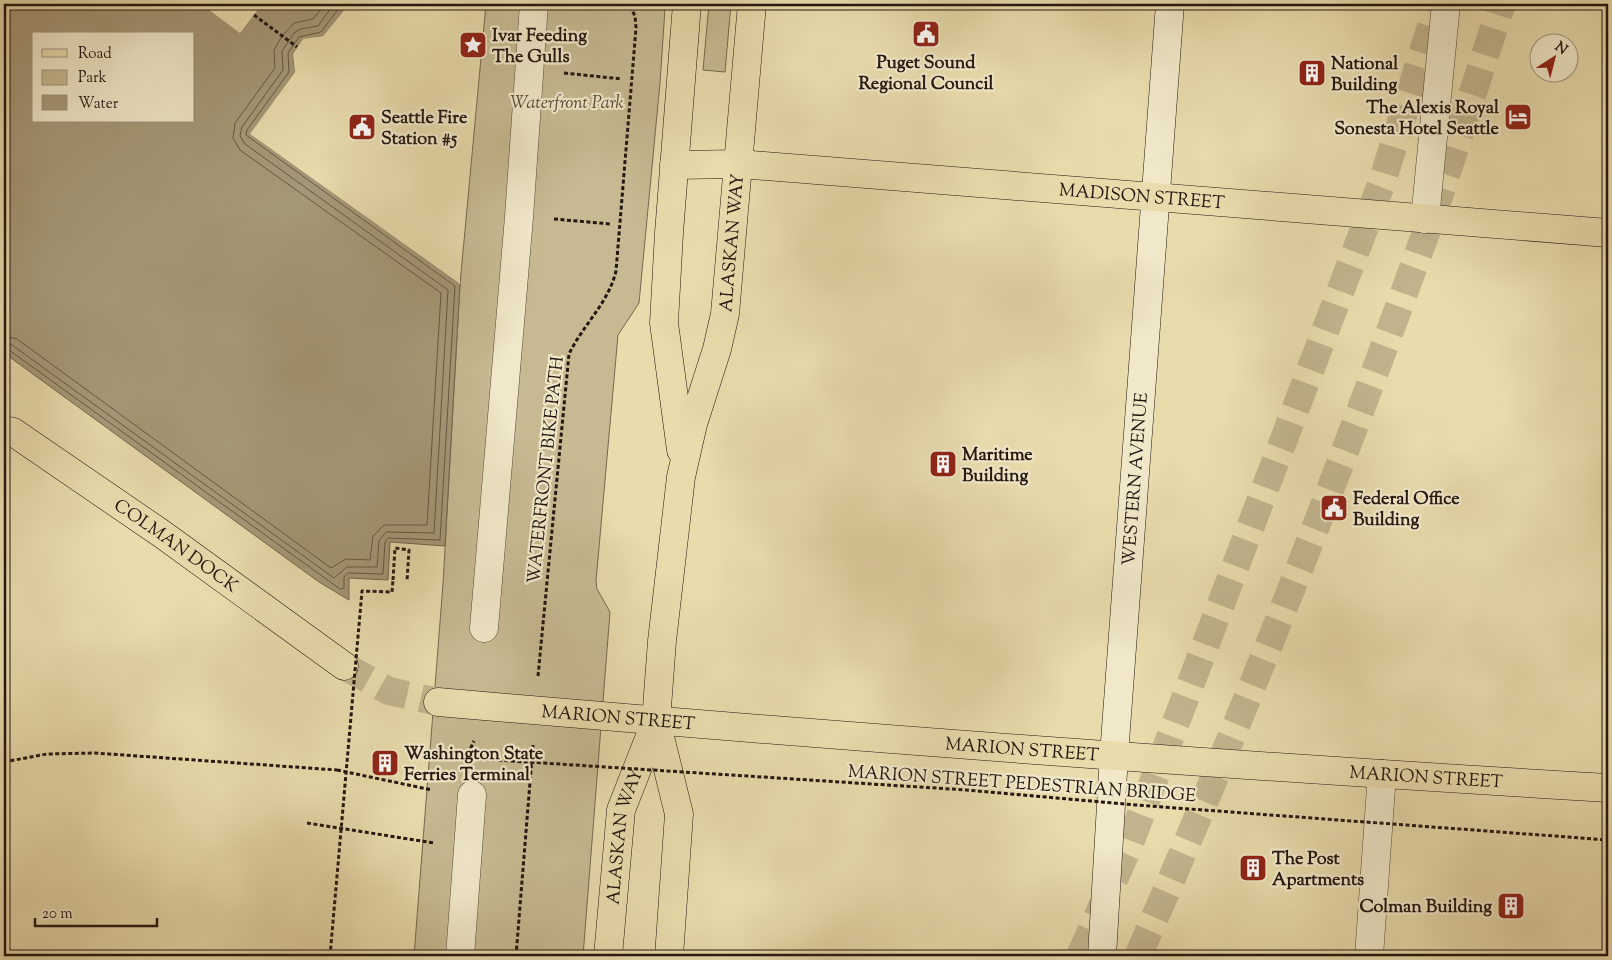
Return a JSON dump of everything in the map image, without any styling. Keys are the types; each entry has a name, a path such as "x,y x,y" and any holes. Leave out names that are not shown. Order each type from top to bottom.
{"main road":[{"name":"ALASKAN WAY","path":"681,477 678,427 664,323 687,4"},
{"name":"ALASKAN WAY","path":"608,956 620,810 656,721 662,641 681,477 693,424 722,331 739,164 752,4"},
{"name":"MADISON STREET","path":"674,165 739,164 1608,233"},
{"name":"COLMAN DOCK","path":"4,430 13,432 154,529 344,666"},
{"name":"MARION STREET","path":"438,702 656,721 1114,755 1608,788"},
{"name":"ALASKAN WAY","path":"656,721 680,814 670,956"}],"street":[{"path":"484,628 518,232 534,4"},
{"name":"WESTERN AVENUE","path":"1102,956 1114,755 1170,4"},
{"path":"1425,219 1446,4"},
{"path":"1369,956 1382,774"},
{"path":"460,956 472,795"}],"path":[{"name":"WATERFRONT BIKE PATH","path":"538,684 569,354 576,339 608,294 616,271 636,28 635,16 629,4"},
{"path":"254,16 298,47"},
{"path":"330,956 362,590 392,592 395,548 409,550 407,581"},
{"path":"516,956 536,711"},
{"path":"4,762 47,754 95,753 347,770 432,790"},
{"name":"MARION STREET PEDESTRIAN BRIDGE","path":"433,756 966,790 1136,805 1608,840"},
{"path":"307,823 442,844"}],"green space":[{"name":"Waterfront Park","path":"486,4 663,4 665,9 660,83 639,303 618,335 596,581 597,589 610,612 583,956 414,956 443,584 460,284"},
{"path":"709,4 731,4 725,72 703,70"}],"water":[{"path":"4,4 349,4 323,36 303,40 293,54 295,72 251,134 460,284 445,546 390,542 388,580 349,578 349,600 319,582 4,353"}],"pier":[{"path":"201,4 262,4 240,33"},
{"path":"349,4 351,5 325,38 304,42 295,55 297,74 254,133 460,281 460,284 250,134 295,72 293,54 303,39 323,36"}],"tunnel":[{"path":"1080,956 1128,848 1382,182 1438,4"},
{"path":"1138,956 1257,675 1332,485 1438,199 1502,4"},
{"path":"344,666 389,691 438,702"}],"place":[{"name":"Puget Sound Regional Council","path":"926,34"},
{"name":"Ivar Feeding The Gulls","path":"473,45"},
{"name":"National Building","path":"1312,73"},
{"name":"The Alexis Royal Sonesta Hotel Seattle","path":"1518,117"},
{"name":"Seattle Fire Station #5","path":"362,127"},
{"name":"Maritime Building","path":"943,464"},
{"name":"Federal Office Building","path":"1334,508"},
{"name":"Washington State Ferries Terminal","path":"385,763"},
{"name":"The Post Apartments","path":"1253,868"},
{"name":"Colman Building","path":"1511,906"}]}
